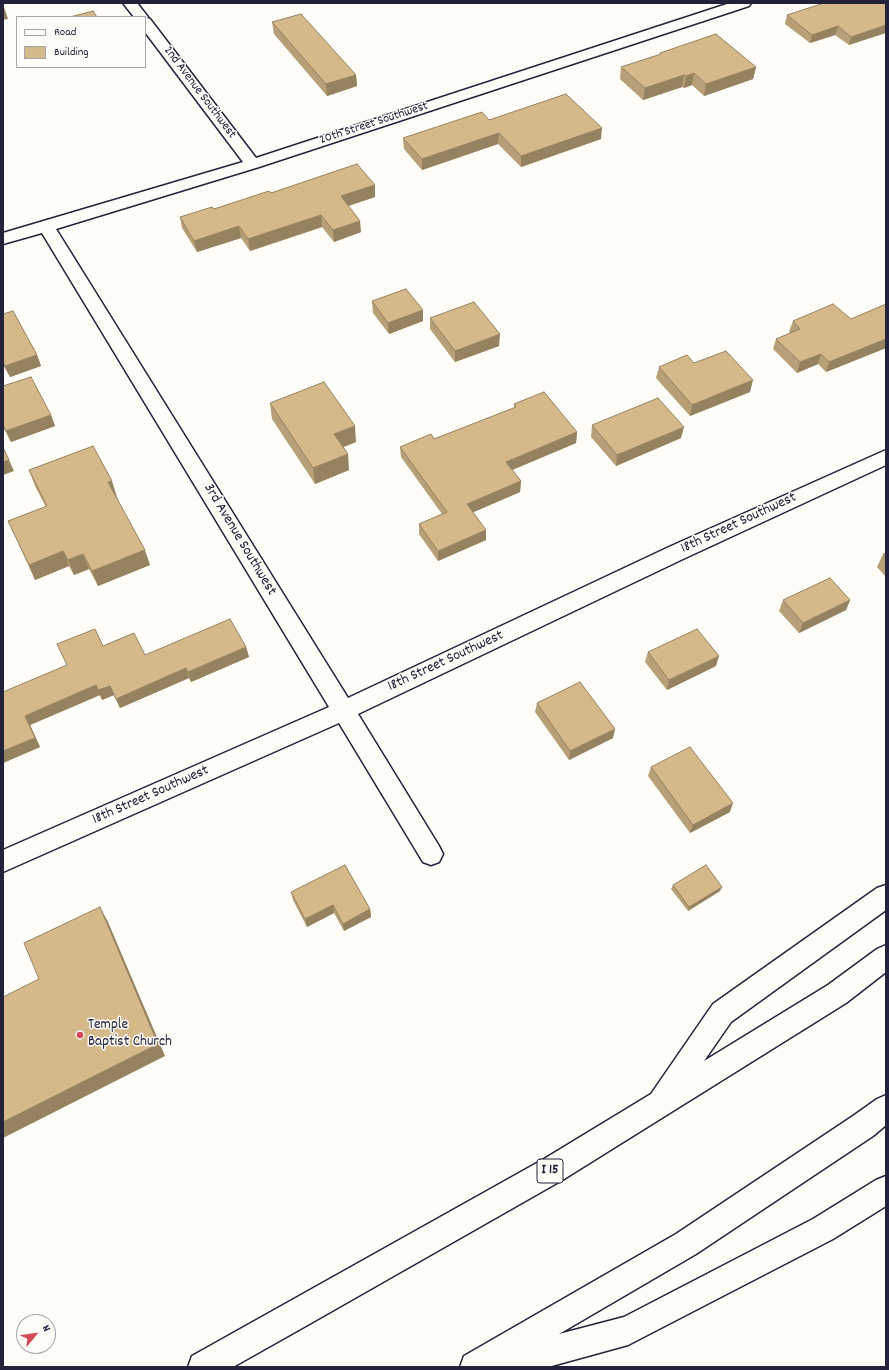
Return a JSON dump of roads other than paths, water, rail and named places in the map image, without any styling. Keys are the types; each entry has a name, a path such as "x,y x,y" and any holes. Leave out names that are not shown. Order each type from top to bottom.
{"main road":[{"path":"130,3 140,16"},
{"name":"20th Street Southwest","path":"3,239 253,164 713,8 744,3"},
{"name":"2nd Avenue Southwest","path":"146,23 253,164"},
{"name":"3rd Avenue Southwest","path":"46,226 431,854"},
{"name":"18th Street Southwest","path":"3,861 343,711 886,457"},
{"path":"656,1107 722,1013 886,896"},
{"name":"I 15","path":"203,1367 301,1314 656,1107 837,994 886,957"},
{"path":"475,1367 686,1244 863,1126 886,1108"},
{"path":"495,1367 628,1330 823,1228 886,1190"}],"place":[{"name":"Temple Baptist Church","path":"80,1035"}]}
